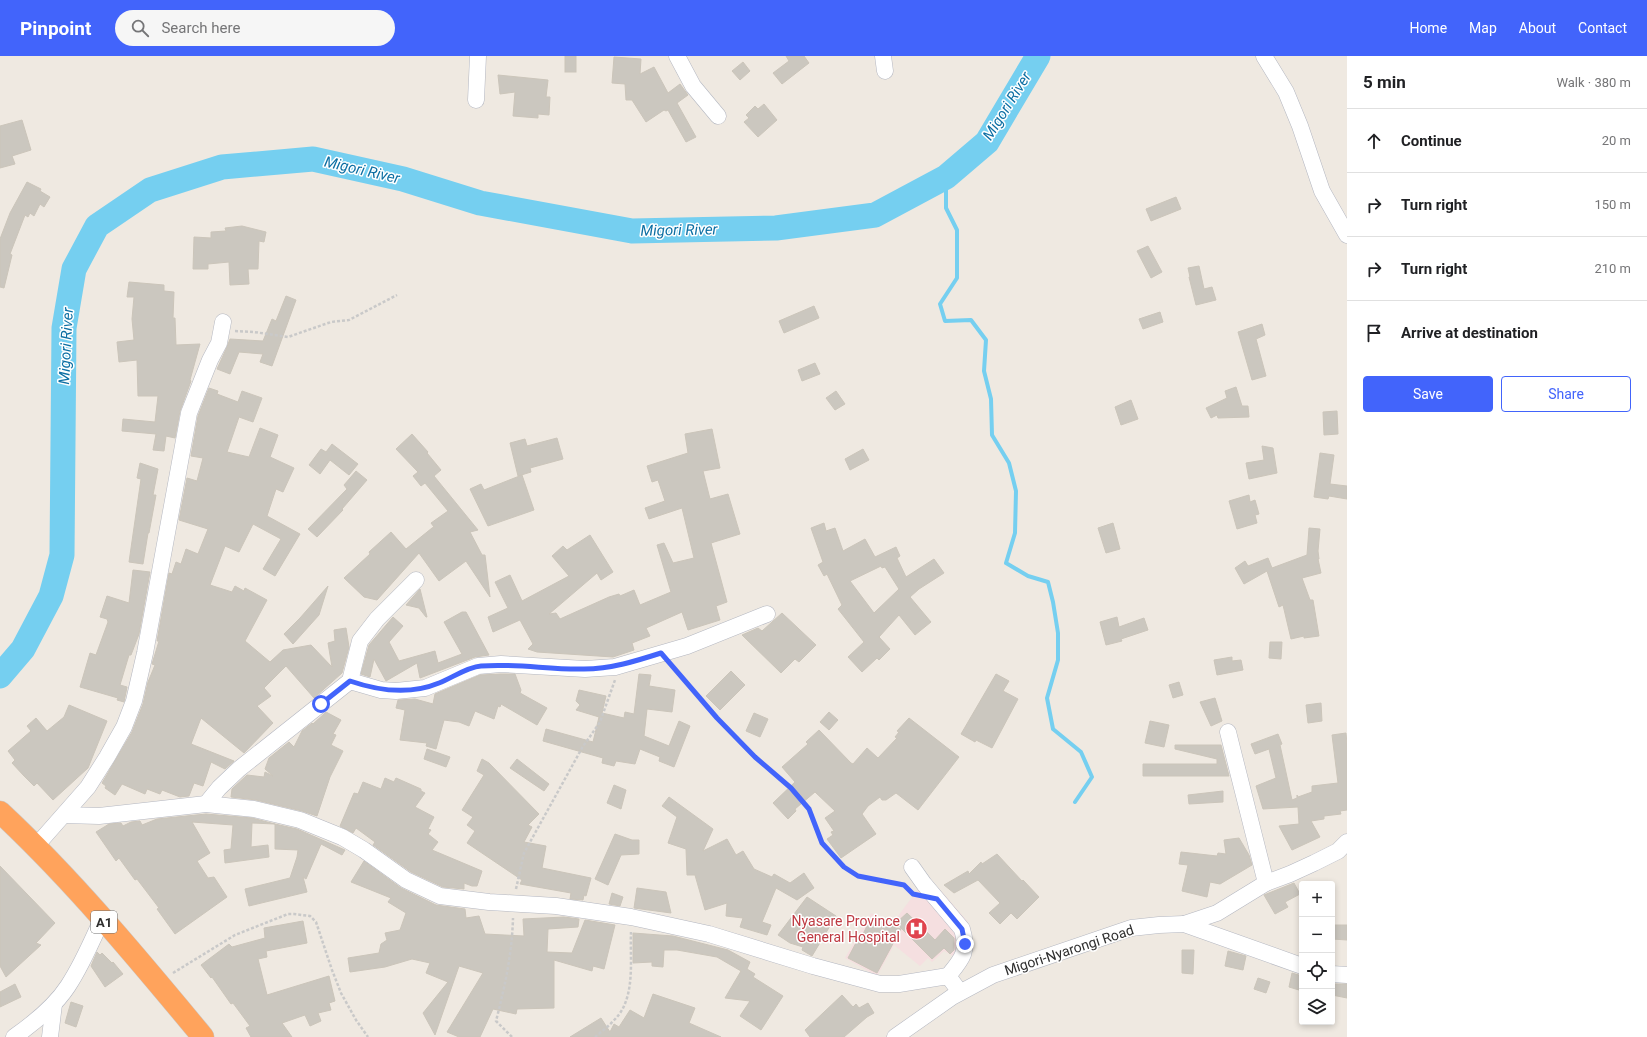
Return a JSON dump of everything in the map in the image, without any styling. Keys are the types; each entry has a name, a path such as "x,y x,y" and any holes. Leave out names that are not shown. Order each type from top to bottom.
{"highway":[{"name":"A1","path":"0,812 36,846 102,919 158,982 203,1037"}],"street":[{"path":"476,100 478,56"},
{"path":"677,56 693,86 718,116"},
{"path":"1264,56 1286,92 1300,126 1322,191 1347,235"},
{"path":"36,846 88,787 124,727 134,701 145,653 189,413 223,326"},
{"path":"206,804 219,788 239,769 350,681 360,641 377,619 416,580"},
{"path":"350,681 381,690 396,691 425,688 478,666 501,664 585,669 615,667 687,646 767,614"},
{"path":"1228,732 1266,883"},
{"path":"64,815 99,816 206,804 254,809 278,814 321,828 364,850 406,880 440,896 489,902 556,906 631,917 709,934 813,966 880,984 899,984 948,976 964,956 965,938 962,929 924,884 912,867"},
{"path":"1184,924 1217,913 1266,883 1314,863 1338,850 1347,842"},
{"path":"14,1037 54,1004 68,986 102,919"},
{"name":"Migori-Nyarongi Road","path":"895,1037 960,992 993,975 1131,928 1184,924 1299,965"},
{"path":"1335,974 1347,975"},
{"path":"948,976 960,992"},
{"path":"50,1037 54,1004"}],"path":[{"path":"223,326 288,337 331,322 349,320 398,295"},
{"path":"661,653 717,718 755,757 791,788 809,809 822,843 844,867 858,876 904,885 908,889"},
{"path":"512,1037 496,1021 508,976 512,937 513,903 524,853 582,748 600,722 614,684 615,667"},
{"path":"158,982 235,935 288,914 310,916 316,922 341,993 356,1020 368,1037"},
{"path":"595,1037 607,1028 624,1006 630,983 631,917"}],"shaded area":[{"name":"Nyasare Province General Hospital","path":"927,877 968,922 971,936 953,956 944,951 932,962 928,958 920,966 894,945 877,976 845,958 871,913 893,923"}],"building":[{"path":"565,56 576,56 576,72 565,72"},
{"path":"786,56 804,56 809,63 782,84 773,73 789,61"},
{"path":"614,57 641,59 640,74 654,67 668,93 680,84 688,95 677,103 696,137 686,142 668,110 664,110 646,122 632,100 626,100 625,84 612,83"},
{"path":"743,62 750,71 740,80 732,71"},
{"path":"498,75 548,80 546,97 550,97 549,115 538,114 538,118 513,116 515,92 500,94"},
{"path":"764,104 777,120 758,137 744,122 749,118 746,115 755,106 758,109"},
{"path":"22,120 31,150 12,156 15,164 0,168 0,126"},
{"path":"27,182 41,189 40,191 50,197 44,207 40,204 34,216 30,213 28,217 25,215 10,254 12,255 4,288 0,287 0,239 10,213"},
{"path":"1176,197 1181,209 1151,221 1146,209"},
{"path":"242,226 266,232 264,242 259,241 258,269 248,269 249,284 230,285 229,262 208,264 208,269 193,269 194,237 211,238 211,232 226,231 225,228"},
{"path":"1148,246 1162,272 1151,278 1137,251"},
{"path":"1199,266 1204,289 1212,287 1216,300 1196,305 1188,268"},
{"path":"129,282 164,285 164,291 174,292 173,318 175,318 176,345 200,344 190,380 191,381 180,411 175,438 166,436 164,451 153,450 156,434 122,431 123,419 155,422 158,396 138,396 137,360 119,362 117,342 134,340 132,319 134,297 127,297"},
{"path":"286,296 296,300 272,366 260,362 263,354 239,352 230,374 217,369 230,339 263,341 272,319 276,321"},
{"path":"814,306 819,318 784,333 779,321"},
{"path":"1160,312 1163,322 1143,329 1139,319"},
{"path":"1262,324 1265,335 1256,339 1266,376 1252,380 1238,332"},
{"path":"815,363 820,374 802,381 798,370"},
{"path":"1236,387 1242,406 1248,406 1249,417 1218,418 1217,415 1211,418 1206,408 1227,398 1225,391"},
{"path":"209,388 218,391 217,394 238,402 242,391 262,398 253,422 239,417 227,452 249,457 260,428 278,435 270,457 294,468 283,492 276,489 267,516 300,534 275,576 263,569 281,539 253,524 239,552 225,546 210,585 232,592 235,586 244,591 245,588 267,600 245,641 270,662 283,650 311,645 332,667 328,643 335,641 334,630 346,628 349,647 342,673 314,698 286,666 264,688 271,696 257,706 273,723 244,753 201,718 191,744 234,761 225,769 211,762 203,786 194,783 189,796 180,797 162,790 160,794 147,789 145,794 122,784 115,795 105,788 106,786 102,783 132,732 143,704 148,682 155,665 152,664 159,641 157,641 169,573 172,574 176,562 181,564 186,549 198,554 208,529 179,520 187,478 197,481 203,458 191,456 198,416"},
{"path":"836,391 845,404 835,410 826,398"},
{"path":"1131,400 1138,419 1121,425 1115,407"},
{"path":"1337,411 1338,434 1324,435 1323,412"},
{"path":"712,429 720,468 703,471 710,499 728,494 740,534 711,543 727,602 716,606 720,620 688,630 682,612 646,628 650,636 632,643 634,650 613,657 537,652 528,649 533,644 520,620 493,632 488,617 508,608 495,582 510,575 522,601 569,576 552,556 563,546 567,550 590,535 613,572 601,580 597,573 549,614 556,613 560,619 609,597 619,594 620,596 634,590 640,605 671,592 657,545 664,543 673,563 694,558 682,508 649,519 645,508 665,501 658,480 652,482 647,466 688,453 685,434"},
{"path":"412,434 441,470 434,476 478,530 470,532 482,555 485,555 490,597 466,561 439,581 419,553 377,600 364,597 344,578 391,532 406,549 434,527 431,523 448,511 425,483 421,486 413,476 418,472 396,449"},
{"path":"557,438 563,459 530,468 531,472 518,476 510,443 525,439 527,446"},
{"path":"332,444 358,464 349,475 330,460 320,474 309,465 321,449 326,452"},
{"path":"1262,446 1273,448 1277,473 1249,479 1246,463 1264,460"},
{"path":"863,449 869,460 850,470 845,459"},
{"path":"1320,453 1334,455 1330,484 1347,486 1347,499 1329,496 1328,499 1314,497"},
{"path":"140,463 158,469 153,495 156,495 143,564 129,562 141,479 137,478"},
{"path":"356,471 367,480 342,509 343,510 317,537 308,529 347,489 344,485"},
{"path":"522,475 534,510 488,526 470,489 481,484 484,490"},
{"path":"1249,495 1250,502 1255,500 1259,514 1255,515 1257,523 1237,529 1229,501"},
{"path":"824,523 826,531 835,528 843,551 865,539 875,557 896,547 900,556 897,558 906,577 934,559 944,573 919,589 910,597 931,622 915,635 899,615 879,637 890,649 879,660 877,658 862,672 848,657 864,642 838,609 842,605 827,574 824,576 818,565 823,562 811,528","holes":["881,566 882,568 885,567 899,589 874,613 850,581"]},
{"path":"1113,523 1120,549 1106,553 1098,528"},
{"path":"1309,528 1320,529 1318,559 1321,573 1302,578 1310,600 1313,600 1319,636 1304,638 1304,636 1291,639 1283,605 1279,607 1267,571 1244,584 1235,568 1245,561 1248,566 1268,558 1272,568 1307,555"},
{"path":"133,570 150,572 139,634 131,655 129,655 120,685 127,687 124,702 117,700 118,698 80,687 90,653 96,655 108,622 107,619 100,617 107,596 129,603"},
{"path":"328,586 319,615 293,644 284,634"},
{"path":"420,589 427,617 419,608 406,605"},
{"path":"462,612 466,612 489,655 475,657 420,678 417,663 386,681 374,659 370,677 361,674 369,645 393,617 403,626 389,642 399,661 435,651 438,663 462,654 444,622"},
{"path":"782,613 816,645 799,662 795,659 781,673 742,635 758,628 762,631"},
{"path":"1117,617 1119,627 1144,618 1148,630 1121,639 1122,641 1106,645 1100,622"},
{"path":"1270,642 1282,642 1281,659 1269,658"},
{"path":"1232,657 1232,661 1241,660 1243,670 1217,675 1214,660"},
{"path":"731,671 745,685 720,710 706,696"},
{"path":"515,674 521,690 520,693 547,708 537,725 501,704 500,707 498,706 494,719 475,711 469,726 459,722 444,720 436,749 426,746 427,743 400,740 405,710 396,708 398,700 415,699 433,704 435,694 480,675"},
{"path":"639,674 651,675 649,686 675,690 672,712 647,709 644,736 669,746 679,721 690,726 674,767 659,761 660,757 640,749 635,764 616,761 614,766 602,763 603,758 543,741 546,729 593,742 599,717 576,710 580,705 576,701 579,690 606,696 602,713 624,718 625,712 634,714"},
{"path":"996,674 1009,681 1003,691 1018,699 992,748 976,740 975,742 961,734"},
{"path":"1179,682 1183,695 1173,698 1169,685"},
{"path":"1215,698 1222,721 1211,726 1200,702"},
{"path":"1321,703 1322,721 1308,723 1306,705"},
{"path":"69,705 107,721 88,768 53,800 37,783 34,786 12,763 15,760 8,751 31,731 27,726 36,718 47,731 64,717"},
{"path":"326,712 341,720 333,734 336,735 331,745 343,751 330,777 317,816 256,800 231,797 232,789 247,775 264,777 265,772 273,776 265,769 269,758 289,742 294,747 302,731 312,723 313,724"},
{"path":"829,712 838,720 829,730 820,722"},
{"path":"754,713 768,719 760,737 746,731"},
{"path":"909,718 959,757 918,810 896,793 886,800 882,800 880,797 868,806 862,814 876,834 841,858 827,839 833,835 831,832 834,831 825,818 835,811 815,792 795,809 796,811 788,819 773,803 795,782 782,767 808,744 806,742 819,730 853,764 867,748 878,758 897,738 895,737 899,732 897,731"},
{"path":"1150,721 1169,725 1164,747 1145,743"},
{"path":"1346,733 1347,810 1340,811 1341,814 1324,816 1324,819 1311,821 1320,837 1292,850 1279,826 1299,824 1298,807 1263,809 1256,786 1276,778 1269,749 1255,754 1251,744 1278,734 1282,744 1280,745 1292,800 1297,798 1297,795 1298,797 1312,792 1312,786 1338,783 1332,735"},
{"path":"1175,745 1221,745 1229,776 1143,776 1143,764 1217,764 1217,759 1175,749"},
{"path":"427,749 450,757 446,767 424,759"},
{"path":"482,759 489,763 539,814 528,825 532,827 524,842 546,846 542,868 591,878 586,896 584,895 583,900 570,899 571,893 520,884 522,880 467,843 475,831 467,825 473,817 462,810 484,775 477,771"},
{"path":"517,759 549,784 544,791 510,768"},
{"path":"385,778 394,782 396,778 421,789 421,791 425,793 415,807 434,817 428,829 431,830 428,834 438,842 432,850 482,871 477,886 464,883 464,889 443,887 411,872 373,845 375,842 356,828 353,833 340,826 354,793 358,794 363,782 381,789"},
{"path":"614,785 626,790 621,809 607,803"},
{"path":"1223,791 1223,802 1189,804 1188,795"},
{"path":"669,797 713,829 703,851 727,839 736,855 743,851 754,869 772,877 774,874 790,883 804,873 814,888 797,900 776,888 762,922 771,925 767,935 740,927 743,918 726,916 727,903 705,910 695,875 687,875 686,849 668,843 677,817 662,806"},
{"path":"206,814 252,818 275,824 252,823 251,847 268,845 269,857 225,863 224,850 231,849 233,825 192,822 210,853 197,861 208,878 214,877 227,897 175,934 157,909 159,908 137,879 135,880 119,858 116,861 96,832 109,824 121,823 123,826 131,822 140,821 142,825 157,819"},
{"path":"275,824 297,829 345,850 342,855 321,844 306,879 303,877 307,892 249,906 245,889 290,878 297,857 298,850 275,849"},
{"path":"615,834 632,840 639,840 639,854 621,855 608,885 595,879"},
{"path":"1239,838 1249,855 1252,865 1220,884 1210,882 1207,897 1182,891 1188,865 1179,864 1181,852 1217,856 1218,853 1226,854 1224,840"},
{"path":"997,854 1039,897 1017,919 1011,913 1000,924 989,913 1000,903 978,880 954,893 944,885 968,871 969,874 981,862 982,864"},
{"path":"364,861 401,888 436,905 465,909 466,918 479,916 485,934 524,936 523,919 564,917 579,919 578,927 548,929 547,952 572,953 585,920 615,925 604,969 593,966 592,971 554,960 554,1008 517,1009 516,1014 493,1009 480,1037 459,1037 447,1032 483,973 459,966 435,1035 423,1013 448,982 426,973 430,963 412,959 385,967 350,972 348,958 379,953 381,944 387,940 385,933 400,930 406,913 388,902 391,898 351,882"},
{"path":"0,866 55,923 36,943 41,945 6,977 0,966"},
{"path":"1294,883 1299,892 1299,895 1285,902 1288,907 1275,914 1264,895"},
{"path":"637,888 666,892 671,913 634,908"},
{"path":"612,893 623,897 620,906 609,904"},
{"path":"807,897 836,916 812,956 802,950 803,947 790,943 778,935"},
{"path":"907,913 935,940 945,929 954,938 954,950 950,954 944,948 932,959 896,923"},
{"path":"871,918 901,929 877,973 848,958 858,939 860,940"},
{"path":"303,921 307,943 266,951 267,957 258,959 267,995 329,976 335,1001 329,1003 331,1010 318,1013 321,1021 310,1026 305,1015 282,1023 292,1037 251,1037 246,1028 250,1026 201,965 229,944 232,947 265,938 264,928"},
{"path":"1335,925 1347,925 1347,940 1335,939"},
{"path":"633,933 673,936 728,950 750,962 747,969 755,974 753,977 783,996 761,1030 740,1016 750,1001 725,998 741,971 717,957 677,950 664,950 663,967 652,966 652,962 633,963"},
{"path":"1182,950 1194,950 1193,974 1182,973"},
{"path":"1228,951 1246,956 1243,970 1225,966"},
{"path":"97,952 100,955 102,953 112,963 113,962 123,974 105,987 91,966"},
{"path":"1292,973 1299,975 1299,990 1289,987"},
{"path":"1258,978 1270,982 1266,993 1254,989"},
{"path":"15,984 21,997 0,1007 0,992"},
{"path":"1335,984 1347,984 1347,998 1335,996"},
{"path":"653,994 695,1008 689,1023 721,1037 570,1037 601,1018 610,1032 614,1024 619,1027 630,1010 644,1018"},
{"path":"842,995 853,1007 856,1004 859,1008 868,1003 874,1013 867,1017 844,1037 810,1037 805,1030"},
{"path":"71,1002 83,1006 76,1027 65,1023"}],"waterway":[{"name":"Migori River","path":"0,676 23,649 51,596 62,555 64,328 74,269 97,226 150,190 222,167 313,159 403,179 480,203 632,231 776,228 875,215 946,177 987,142 1038,56"},
{"path":"946,177 946,208 957,230 957,278 940,304 945,321 971,320 986,340 984,371 991,399 992,435 1009,463 1016,491 1015,533 1006,563 1028,576 1048,582 1058,633 1058,660 1047,698 1053,729 1081,752 1092,777 1075,802"}],"place":[{"name":"Nyasare Province General Hospital","path":"916,929"}],"route":[{"path":"321,704 350,681 381,690 410,690 425,688 478,666 501,664 547,668 585,669 615,667 661,653 717,718 755,757 791,788 809,809 822,843 844,867 858,876 904,885 913,894 937,899 957,921 962,929 965,944"}]}
